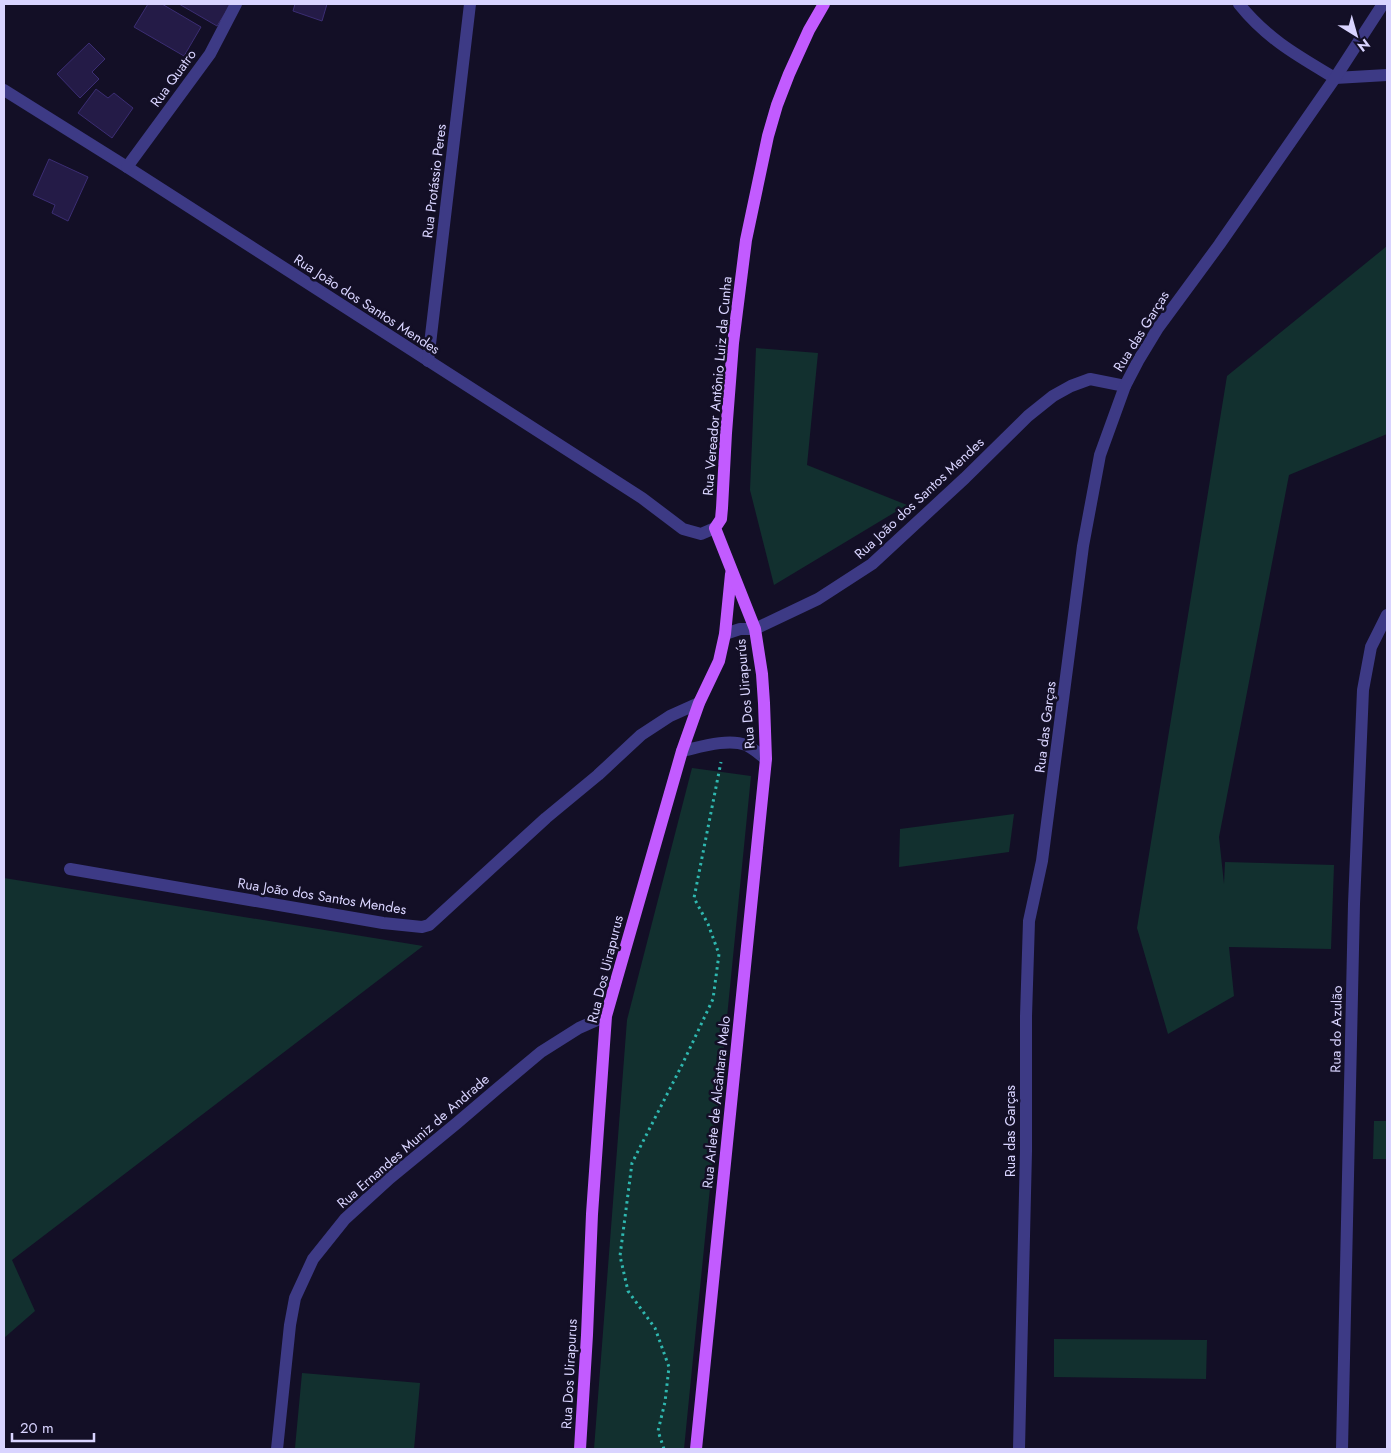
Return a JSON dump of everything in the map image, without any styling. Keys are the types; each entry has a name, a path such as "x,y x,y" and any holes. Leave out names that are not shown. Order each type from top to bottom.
{"main road":[{"name":"Rua Vereador Antônio Luiz da Cunha","path":"715,528 721,519 733,343 746,240 768,136 778,105 789,74 809,30 824,4"},
{"path":"715,528 732,571"},
{"name":"Rua Dos Uirapurús","path":"732,571 755,629 762,674 766,759"},
{"name":"Rua Dos Uirapurus","path":"580,1449 592,1214 606,1016 682,751 700,703 719,661 725,634 732,571"},
{"name":"Rua Arlete de Alcântara Melo","path":"696,1449 766,759"}],"street":[{"name":"Rua Quatro","path":"127,166 210,54 236,4"},
{"name":"Rua Protássio Peres","path":"428,361 470,4"},
{"path":"1239,4 1252,21 1269,35 1289,50 1335,78 1387,75"},
{"name":"Rua das Garças","path":"1019,1449 1029,921 1044,852 1085,537 1100,455 1125,386 1158,328 1335,78 1383,4"},
{"name":"Rua João dos Santos Mendes","path":"4,90 127,166 642,498 683,529 701,534 715,528"},
{"name":"Rua João dos Santos Mendes","path":"725,634 755,629 818,599 872,564 965,478 1028,416 1052,396 1090,379 1125,386"},
{"name":"Rua do Azulão","path":"1342,1449 1354,904 1363,690 1371,647 1387,615"},
{"name":"Rua João dos Santos Mendes","path":"70,869 383,924 422,927 429,925 641,735 670,716 700,703"},
{"path":"682,751 724,742 751,747 766,759"},
{"name":"Rua Ernandes Muniz de Andrade","path":"277,1449 290,1325 295,1298 313,1259 345,1219 541,1052 579,1028 606,1016"}],"path":[{"path":"664,1449 658,1431 665,1402 668,1368 655,1328 628,1291 620,1256 632,1163 671,1088 713,999 719,954 708,924 694,898 724,742"}],"green space":[{"path":"1387,246 1387,434 1289,475 1219,837 1224,884 1225,862 1334,865 1331,949 1229,947 1234,996 1168,1034 1137,928 1227,376"},
{"path":"756,348 818,353 807,465 907,505 774,585 750,490"},
{"path":"692,768 751,776 684,1449 594,1449 627,1020"},
{"path":"1014,814 1009,852 899,867 900,829"},
{"path":"4,878 423,946 12,1260 35,1311 4,1338"},
{"path":"1374,1121 1387,1121 1387,1159 1373,1159"},
{"path":"1054,1339 1207,1340 1206,1379 1054,1377"},
{"path":"302,1373 420,1383 414,1449 295,1448"}],"building":[{"path":"148,4 162,4 201,27 184,56 134,27"},
{"path":"179,4 231,4 217,26"},
{"path":"295,4 327,4 322,21 293,11"},
{"path":"89,43 105,59 92,72 99,79 80,98 57,74"},
{"path":"96,89 108,98 114,93 133,108 112,138 78,113"},
{"path":"49,159 88,177 68,221 52,213 55,205 33,195"}]}
